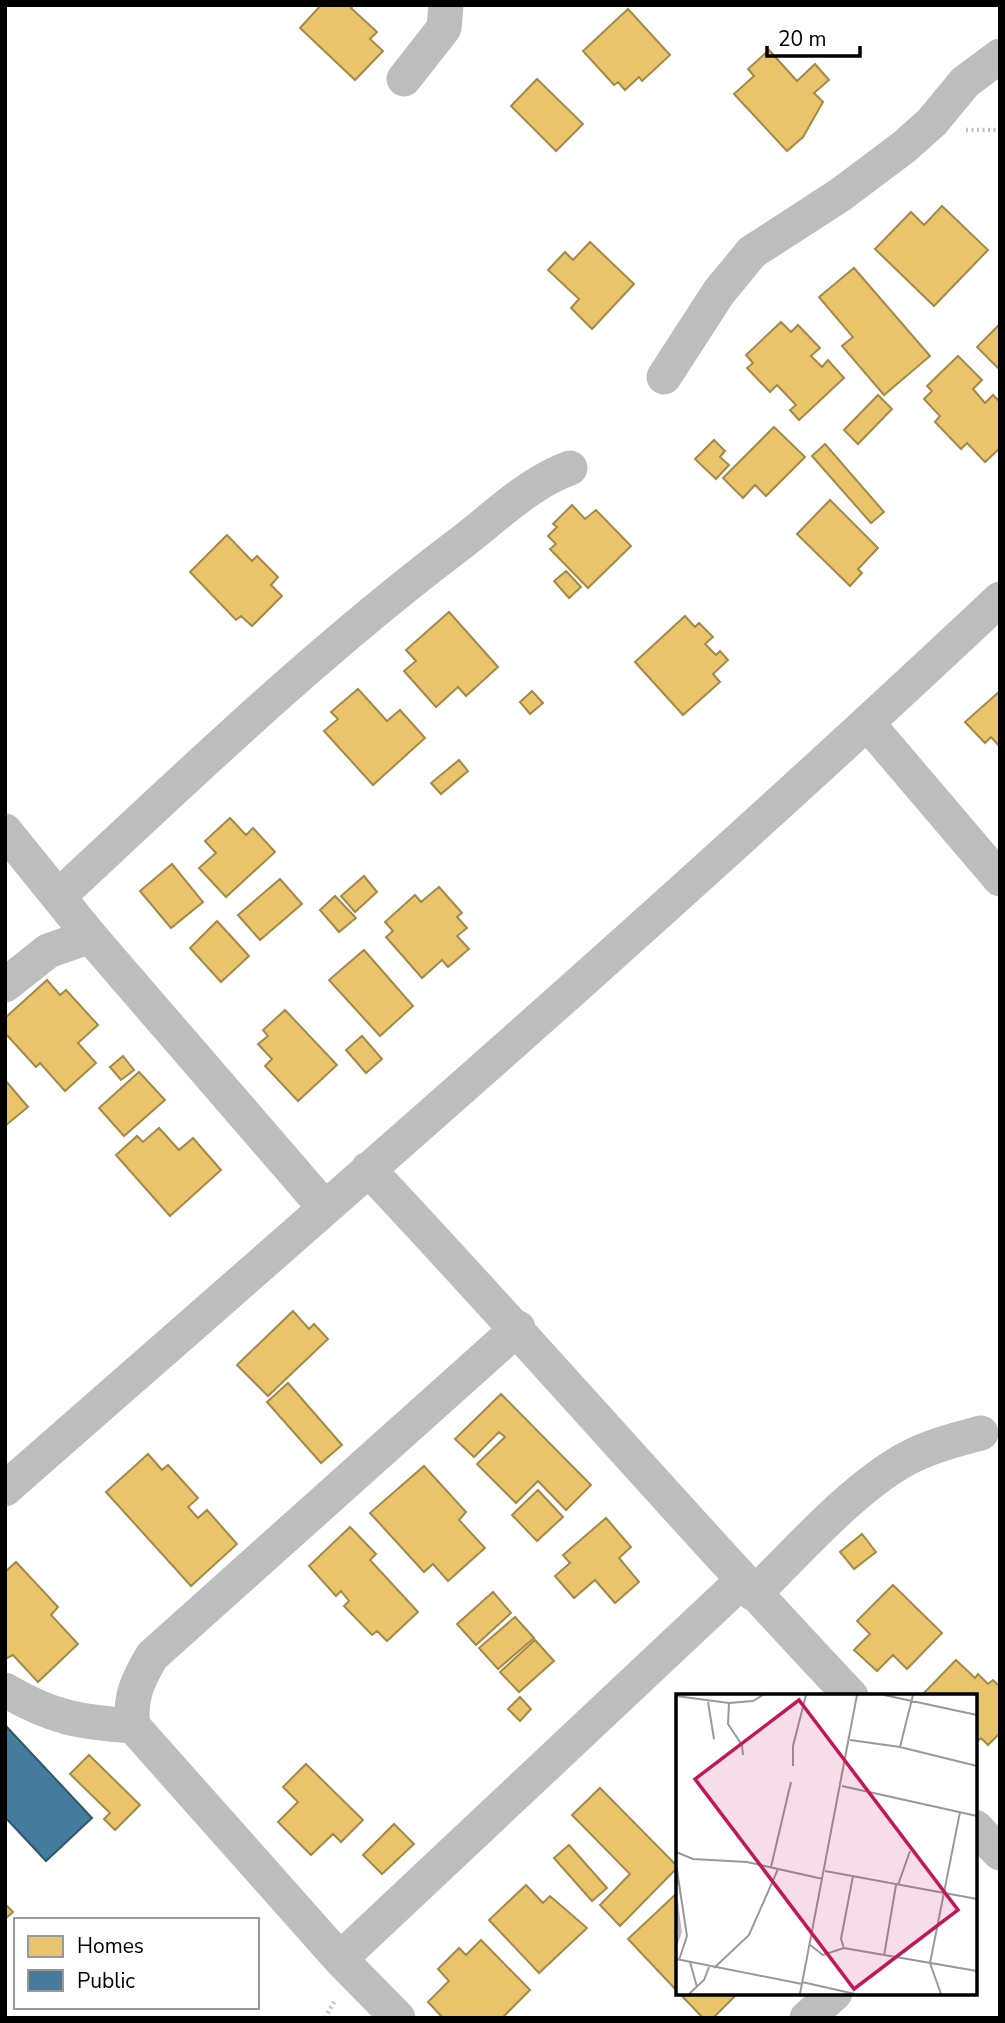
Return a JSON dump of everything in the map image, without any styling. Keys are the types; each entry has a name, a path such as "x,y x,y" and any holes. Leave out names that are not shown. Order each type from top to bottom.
{"street":[{"path":"404,79 443,28 446,5"},
{"path":"664,377 719,292 746,258 780,231 840,195 912,140 965,82 1000,56"},
{"path":"60,895 251,718 416,577 540,482 570,468"},
{"path":"5,1489 868,724 1000,599"},
{"path":"868,724 1000,879"},
{"path":"5,831 60,895 90,936 325,1208"},
{"path":"5,985 48,951 90,936"},
{"path":"368,1169 517,1328 748,1588 849,1694"},
{"path":"398,2018 340,1959 133,1726 131,1709 134,1688 152,1656 517,1328"},
{"path":"340,1959 748,1588 866,1487 904,1460 937,1444 982,1433"},
{"path":"5,1690 55,1715 80,1722 133,1726"},
{"path":"807,2018 833,1995"}],"building: Homes":[{"path":"321,5 354,5 351,8 377,32 370,39 383,51 355,80 300,28"},
{"path":"628,9 670,55 642,81 639,77 625,90 618,82 614,85 583,51"},
{"path":"769,50 797,81 815,64 829,80 814,93 823,102 803,137 787,151 734,94 754,76 748,69"},
{"path":"537,79 583,124 556,151 511,106"},
{"path":"942,206 988,250 934,306 875,249 911,212 924,225"},
{"path":"590,242 634,284 592,329 571,308 579,299 548,270 565,252 573,260"},
{"path":"854,268 930,356 884,395 842,346 853,337 819,297"},
{"path":"781,322 791,332 798,325 820,348 811,356 822,367 828,360 844,378 799,420 790,410 796,405 777,385 770,392 747,368 753,363 746,355"},
{"path":"1000,324 1000,370 977,347"},
{"path":"958,356 982,380 973,389 985,403 993,395 1000,402 1000,448 985,462 967,443 961,449 935,422 940,416 924,399 932,391 927,386"},
{"path":"878,395 892,409 858,444 844,430"},
{"path":"774,427 805,457 766,496 755,485 743,498 723,478"},
{"path":"714,440 725,451 720,457 729,465 716,479 695,459"},
{"path":"825,444 884,512 871,523 812,456"},
{"path":"830,500 878,548 858,569 862,573 850,586 797,534"},
{"path":"572,505 585,519 596,510 631,546 588,588 550,549 556,544 548,536 557,527 553,524"},
{"path":"227,535 252,561 257,556 278,577 271,585 282,596 252,626 241,616 236,620 190,572"},
{"path":"566,571 581,587 569,598 554,581"},
{"path":"449,612 498,667 466,696 458,687 436,707 404,671 416,661 406,650"},
{"path":"685,616 695,627 699,623 713,637 705,644 716,655 720,651 728,660 713,674 720,682 683,715 635,662"},
{"path":"358,689 387,721 400,710 425,738 373,785 324,731 338,719 331,712"},
{"path":"532,691 543,703 530,714 520,702"},
{"path":"1000,691 1000,747 991,737 985,743 965,722"},
{"path":"459,760 468,771 441,794 431,783"},
{"path":"230,818 246,835 253,828 275,852 226,897 199,868 216,853 205,841"},
{"path":"172,864 203,902 171,928 140,891"},
{"path":"364,876 377,892 355,912 341,896"},
{"path":"280,879 302,904 260,940 238,915"},
{"path":"439,887 462,913 457,917 467,928 457,936 469,949 448,967 442,960 422,978 386,937 393,931 385,922 415,895 421,902"},
{"path":"335,896 356,918 339,932 320,910"},
{"path":"217,921 249,956 221,982 190,948"},
{"path":"364,950 413,1006 380,1036 329,980"},
{"path":"47,980 60,995 66,990 98,1025 78,1043 96,1063 65,1091 40,1063 36,1067 5,1033 5,1018"},
{"path":"285,1010 337,1065 298,1101 265,1066 272,1059 258,1044 268,1036 263,1030"},
{"path":"362,1036 382,1059 366,1073 346,1050"},
{"path":"123,1056 134,1070 121,1080 110,1067"},
{"path":"139,1072 165,1100 124,1136 99,1108"},
{"path":"5,1080 28,1107 5,1126"},
{"path":"159,1128 179,1150 193,1138 221,1170 170,1216 116,1155 137,1136 143,1142"},
{"path":"293,1311 309,1329 314,1324 328,1339 268,1396 237,1365"},
{"path":"288,1383 342,1445 321,1463 267,1402"},
{"path":"501,1394 591,1485 566,1510 538,1481 516,1503 477,1464 505,1437 499,1432 474,1457 455,1439"},
{"path":"148,1454 162,1470 168,1465 198,1498 188,1507 198,1518 207,1510 237,1544 191,1586 106,1492"},
{"path":"424,1466 466,1512 459,1520 485,1548 448,1581 433,1564 424,1572 370,1513"},
{"path":"538,1490 563,1517 537,1541 512,1515"},
{"path":"606,1518 631,1547 619,1558 639,1582 615,1603 595,1580 574,1598 555,1576 570,1563 563,1555"},
{"path":"350,1527 376,1554 370,1560 418,1612 387,1641 377,1631 372,1635 344,1606 349,1601 341,1591 336,1596 309,1566"},
{"path":"862,1534 876,1552 854,1569 840,1552"},
{"path":"16,1562 58,1607 51,1615 78,1644 38,1682 13,1655 5,1659 5,1572"},
{"path":"893,1585 942,1633 907,1669 893,1655 877,1671 854,1650 870,1634 857,1621"},
{"path":"493,1592 511,1613 476,1645 457,1624"},
{"path":"515,1617 534,1638 498,1669 479,1648"},
{"path":"535,1640 554,1661 519,1692 500,1672"},
{"path":"956,1660 975,1678 978,1674 988,1684 993,1680 1000,1687 1000,1733 988,1745 981,1738 977,1741 977,1694 923,1694"},
{"path":"520,1697 531,1709 520,1721 508,1709"},
{"path":"89,1755 140,1805 115,1830 104,1819 110,1813 70,1774"},
{"path":"306,1764 363,1820 341,1842 333,1834 311,1855 278,1822 298,1802 283,1787"},
{"path":"600,1788 676,1865 676,1869 620,1926 600,1905 630,1874 572,1815"},
{"path":"394,1824 414,1844 382,1874 363,1855"},
{"path":"569,1845 607,1888 592,1901 554,1858"},
{"path":"526,1885 543,1903 550,1896 587,1928 539,1973 489,1920"},
{"path":"676,1894 676,1990 628,1939"},
{"path":"5,1904 13,1912 5,1919"},
{"path":"481,1940 530,1990 502,2018 443,2018 428,2002 449,1981 438,1969 459,1948 466,1955"},
{"path":"681,1995 736,1995 713,2018 703,2018"}],"building: Public":[{"path":"5,1725 92,1818 46,1861 5,1817"}]}
